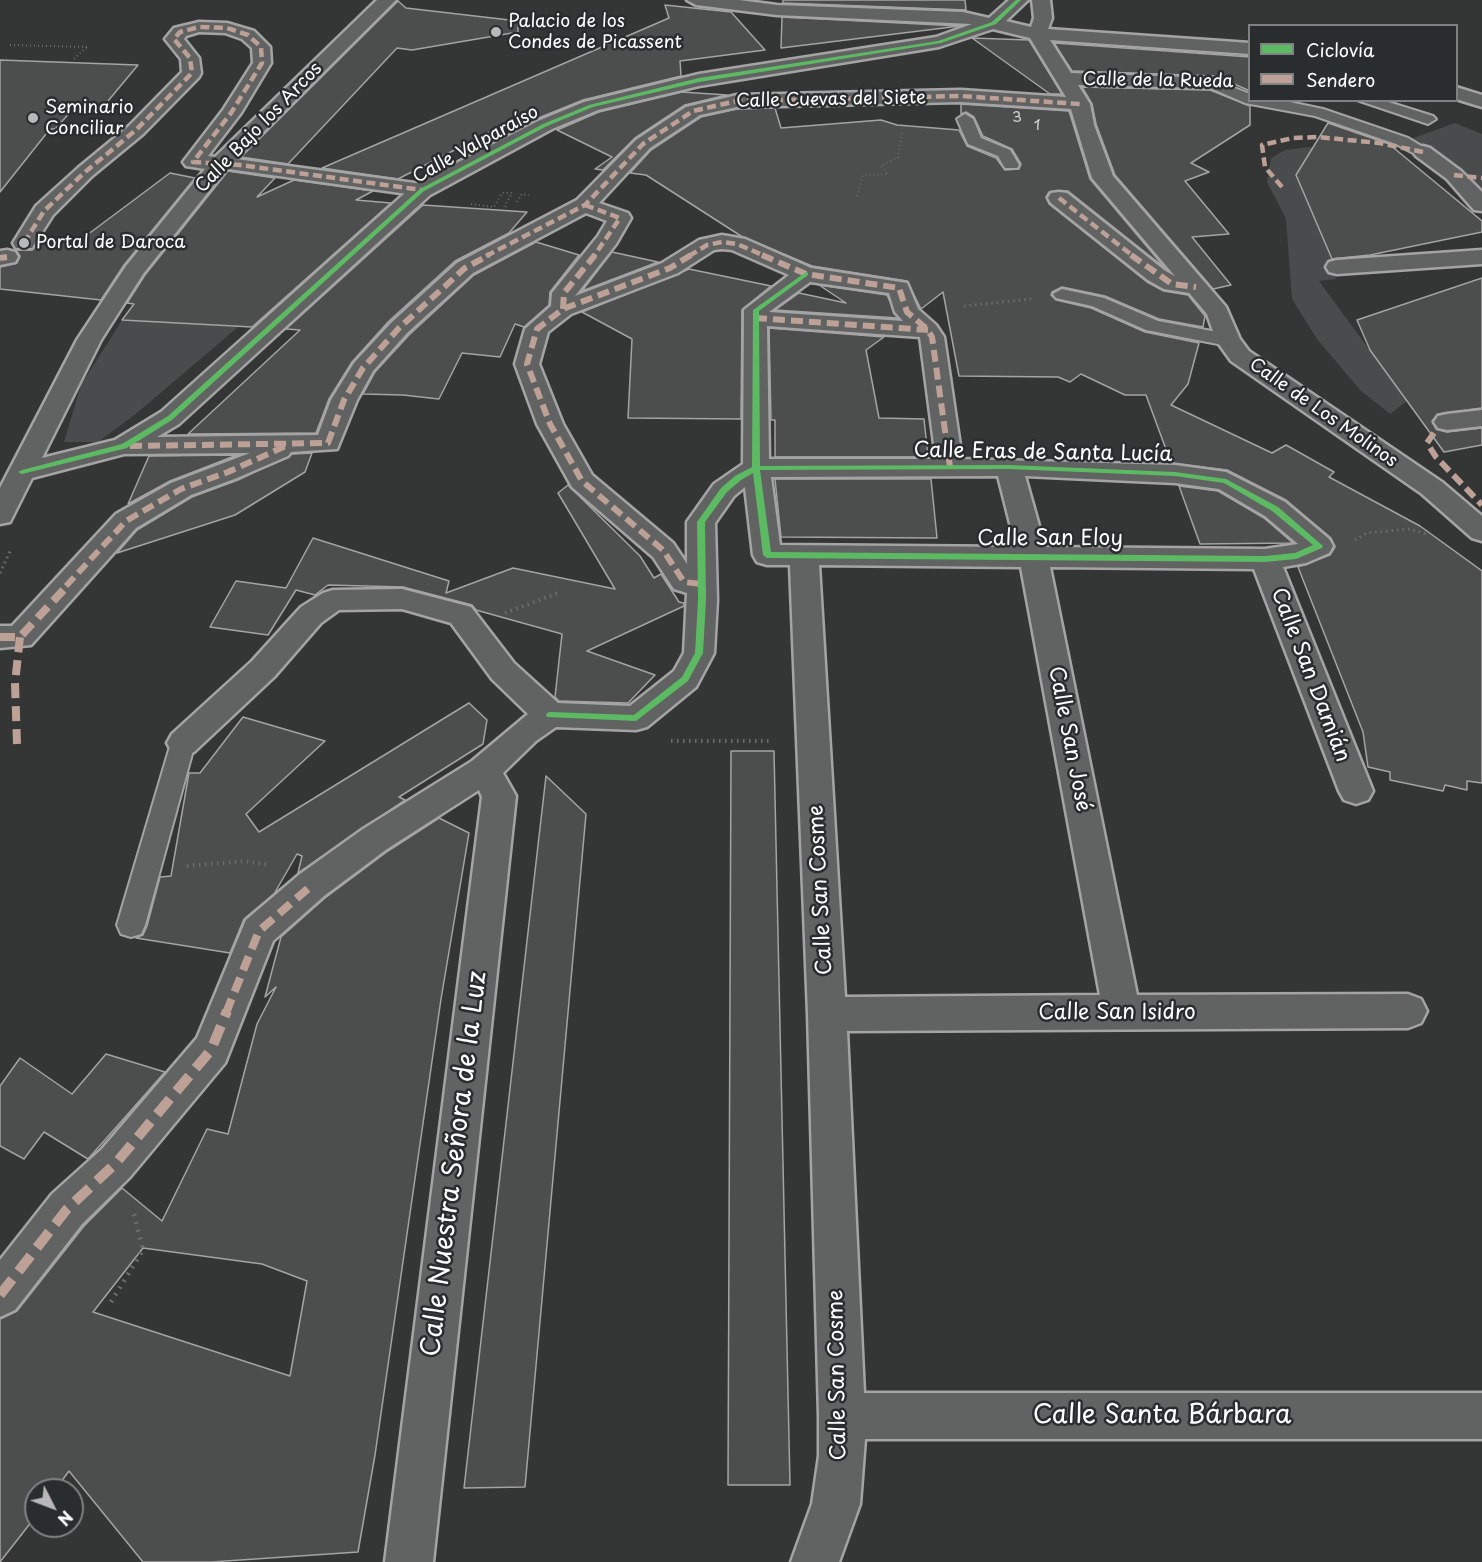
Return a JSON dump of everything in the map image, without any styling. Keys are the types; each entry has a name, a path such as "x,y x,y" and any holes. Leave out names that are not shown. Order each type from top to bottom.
{"street":[{"name":"Calle Bajo los Arcos","path":"0,515 89,340 112,301 221,163 387,0"},
{"path":"696,0 777,10 963,17 1037,34 1248,49"},
{"name":"Calle Valparaíso","path":"22,472 124,446 170,418 422,190 545,125 591,106 741,71 939,42 994,23 1019,0"},
{"path":"1037,34 1043,18 1041,0"},
{"path":"927,15 939,42"},
{"path":"11,253 44,211 85,171 136,130 192,73 190,58 174,39 180,32 199,27 227,28 249,35 261,47 262,63 231,113 194,162 221,163 422,190"},
{"name":"Calle de Los Molinos","path":"1037,34 1067,79 1103,178 1218,312 1228,340 1240,356 1432,488 1482,531"},
{"name":"Calle de la Rueda","path":"1067,79 1209,82"},
{"path":"1458,94 1482,101"},
{"name":"Calle Cuevas del Siete","path":"292,444 328,443 344,400 363,368 399,328 465,268 541,226 585,205 656,134 693,111 737,101 961,96 1082,115"},
{"path":"1060,124 1082,115"},
{"path":"943,119 975,119"},
{"path":"1424,152 1454,175 1482,205"},
{"path":"1059,198 1156,275 1172,285 1196,286"},
{"path":"563,309 564,293 608,239 620,218 585,205"},
{"path":"701,584 684,582 663,550 582,481 573,461 550,424 527,364 537,329 563,309 670,268 707,245 722,242 737,244 806,274 899,288 907,312 928,330 932,337 950,467"},
{"path":"1337,267 1482,257"},
{"path":"804,558 767,555 756,468 755,318 756,310 806,274"},
{"path":"755,318 928,330"},
{"path":"1447,422 1482,418"},
{"path":"124,446 292,444"},
{"path":"0,637 20,637 126,521 181,489 228,472 292,444"},
{"name":"Calle Eras de Santa Lucía","path":"756,468 1009,467 1175,474 1226,481 1275,509 1308,551"},
{"name":"Calle San José","path":"1009,467 1033,556 1122,1013"},
{"path":"0,1295 67,1209 116,1162 212,1050 259,931 312,885 375,839 484,770 525,732 550,715 636,718 685,679 699,653 700,522 724,489 756,468"},
{"name":"Calle San Eloy","path":"804,558 1033,556 1265,559 1308,551"},
{"name":"Calle San Cosme","path":"804,558 827,1014 842,1416 842,1456 836,1504 815,1562"},
{"name":"Calle San Damián","path":"1265,559 1356,792"},
{"path":"183,743 263,669 310,615 333,600 402,599 461,615 503,671 550,715"},
{"name":"Calle Nuestra Señora de la Luz","path":"409,1562 499,796 484,770"},
{"name":"Calle San Isidro","path":"827,1014 1408,1011"},
{"name":"Calle Santa Bárbara","path":"842,1416 1482,1416"}],"lane":[{"name":"Calle de la Rueda","path":"1209,82 1248,83"},
{"path":"1209,82 1248,99"},
{"path":"1262,102 1318,112 1402,141 1424,152"},
{"path":"1371,102 1428,119"},
{"path":"975,119 974,141 1004,153 1011,165"},
{"path":"1062,294 1098,302 1153,326 1228,340"},
{"path":"131,925 183,743"}],"path":[{"path":"10,45 87,47 74,59"},
{"path":"856,196 863,175 888,174 881,166 898,157 903,125"},
{"path":"494,207 502,193 512,194 504,207"},
{"path":"964,306 1062,294"},
{"path":"1308,551 1350,542 1367,533 1410,529 1428,534"},
{"path":"514,609 558,593"},
{"path":"724,740 750,740"},
{"path":"196,865 245,861"},
{"path":"111,1302 143,1250 139,1232"}],"shaded area":[{"path":"1455,123 1482,134 1482,191 1445,159 1411,139"},
{"path":"1327,145 1300,168 1297,175 1328,249 1336,279 1319,281 1407,401 1390,414 1360,390 1317,339 1292,299 1286,219 1267,182 1271,158 1285,150"},
{"path":"122,320 238,327 137,413 98,442 64,442 81,385"}],"building":[{"path":"783,0 965,0 966,10 783,3"},
{"path":"398,1 406,8 518,21 518,32 412,50 397,48 288,164 241,157"},
{"path":"665,5 731,12 765,50 680,61 681,76 583,100 536,119 525,114 398,179 322,168 669,18"},
{"path":"782,17 960,26 781,48"},
{"path":"972,38 1029,40 1062,94 1050,94"},
{"path":"1054,43 1248,57 1248,90 1216,76 1072,71"},
{"name":"Seminario Conciliar","path":"0,60 138,65 103,107 76,106 55,129 50,129 0,192"},
{"path":"1082,87 1210,90 1250,106 1250,125 1191,163 1209,172 1185,181 1229,234 1192,237 1231,285 1213,289 1115,175 1096,124 1092,104"},
{"path":"682,92 727,95 685,105 635,138 603,170 595,169 612,157 557,130 599,112"},
{"path":"961,104 1069,111 1090,179 1165,268 1068,191 1049,192 1046,197 1049,204 1147,282 1164,291 1188,295 1205,316 1203,327 1159,319 1105,296 1062,287 1052,292 1051,295 1056,300 1091,308 1145,332 1199,343 1188,384 1171,405 1272,453 1286,445 1334,472 1329,477 1420,526 1482,571 1482,783 1467,781 1467,790 1445,785 1443,791 1390,780 1390,772 1368,767 1363,732 1298,567 1330,555 1335,547 1331,538 1286,500 1227,470 1171,463 1146,395 1125,395 1081,374 1070,382 1058,377 959,376 943,292 921,309 907,281 812,266 741,236 646,175 630,173 651,150 701,117 737,109 775,108 781,128 881,120 897,125 959,130 967,146 996,158 1005,170 1019,169 1021,164 1012,149 983,136 974,117 966,112 961,114"},
{"path":"1328,123 1389,144 1482,221 1482,232 1370,255 1332,259 1296,175"},
{"path":"228,171 275,178 257,197 294,180 373,191 356,200 391,203 252,327 122,320 134,304 127,303 145,275"},
{"path":"170,173 195,178 124,265 101,300 0,289 0,267 17,263 20,256 16,250 32,250 39,242 83,238"},
{"path":"423,205 527,212 509,233 455,261 389,321 352,362 329,399 316,433 188,434 300,330 286,329"},
{"path":"536,242 579,255 550,292 549,305 524,327 515,324 500,357 462,353 439,399 363,394 375,372 409,335 474,275"},
{"path":"612,252 658,262 582,291"},
{"path":"689,269 771,286 742,310 741,419 628,418 632,339 582,312"},
{"path":"1482,278 1482,408 1438,414 1432,421 1436,429 1447,432 1482,428 1482,445 1444,452 1370,350 1357,320"},
{"path":"819,285 887,295 898,318 775,310 799,293 846,303"},
{"path":"769,328 884,337 866,350 879,418 924,419 928,457 775,457 775,420 771,420"},
{"path":"312,453 305,472 235,515 117,553 137,530 192,497 238,480 292,454"},
{"path":"237,455 170,481 128,504 149,456"},
{"path":"775,479 931,479 937,538 781,537"},
{"path":"568,485 640,556 654,578 661,574 679,602 684,603 684,606 587,651 655,675 628,703 559,701 555,697 562,634 476,610 472,605 403,587 328,585 315,595 296,590 268,635 210,627 236,581 286,588 313,538 449,581 446,593 513,568 615,589 558,493"},
{"path":"1179,486 1218,491 1264,518 1293,543 1200,544"},
{"path":"469,703 487,720 483,744 399,797 405,800 298,873 302,856 297,854 274,894 244,919 230,953 136,938 143,935 147,926 160,877 171,876 189,773 200,773 243,717 325,741 246,814 259,832"},
{"path":"731,751 774,751 790,1485 728,1485"},
{"path":"546,776 586,814 525,1487 464,1488"},
{"path":"439,818 469,833 441,999 375,1455 358,1552 211,1562 143,1562 84,1489 84,1478 75,1478 69,1471 64,1478 24,1478 24,1531 0,1562 0,1319 17,1311 84,1226 122,1188 162,1221 207,1129 228,1134 257,1024 276,987 265,997 281,937 325,898 388,851","holes":["143,1248 262,1264 307,1281 290,1376 93,1312"]},
{"path":"106,1054 165,1072 88,1159 44,1132 24,1159 0,1146 0,1086 20,1058 72,1094"}],"marked path":[{"path":"24,243 44,211 85,172 136,130 192,73 190,58 174,39 180,32 199,27 227,28 248,35 261,47 262,63 231,113 193,162 240,165 422,190"},
{"path":"130,446 328,443 344,400 363,368 399,328 465,268 541,226 585,205 643,144 693,111 737,101 961,96 1080,104"},
{"path":"1282,187 1265,167 1262,145 1293,138 1318,137 1379,143 1423,152"},
{"path":"1454,175 1482,178"},
{"path":"1059,198 1156,275 1172,284 1196,287"},
{"path":"563,309 564,293 608,239 620,218 585,205"},
{"path":"701,584 684,582 663,550 582,481 550,424 527,364 537,329 563,309 670,268 707,245 722,242 737,244 806,274 899,288 907,312 928,330 932,337 950,467"},
{"path":"0,258 7,257"},
{"path":"755,318 928,330"},
{"path":"1434,433 1427,443 1436,457 1482,505"},
{"path":"0,637 20,637 126,521 181,489 228,472 288,445"},
{"path":"17,744 15,683 20,637"},
{"path":"0,1295 67,1209 116,1163 211,1050 259,931 312,885"}],"cycle path":[{"path":"22,472 124,446 170,418 422,190 545,125 591,106 699,80 939,42 994,23 1019,0"},
{"path":"550,715 636,718 685,679 699,653 702,600 701,522 724,490 738,478 756,468 1009,467 1175,474 1226,481 1275,509 1319,546 1296,556 1265,559 767,555 756,468 756,310 806,274"}],"place":[{"name":"Palacio de los Condes de Picassent","path":"496,32"},
{"name":"Seminario Conciliar","path":"33,118"},
{"name":"Portal de Daroca","path":"24,243"}]}
